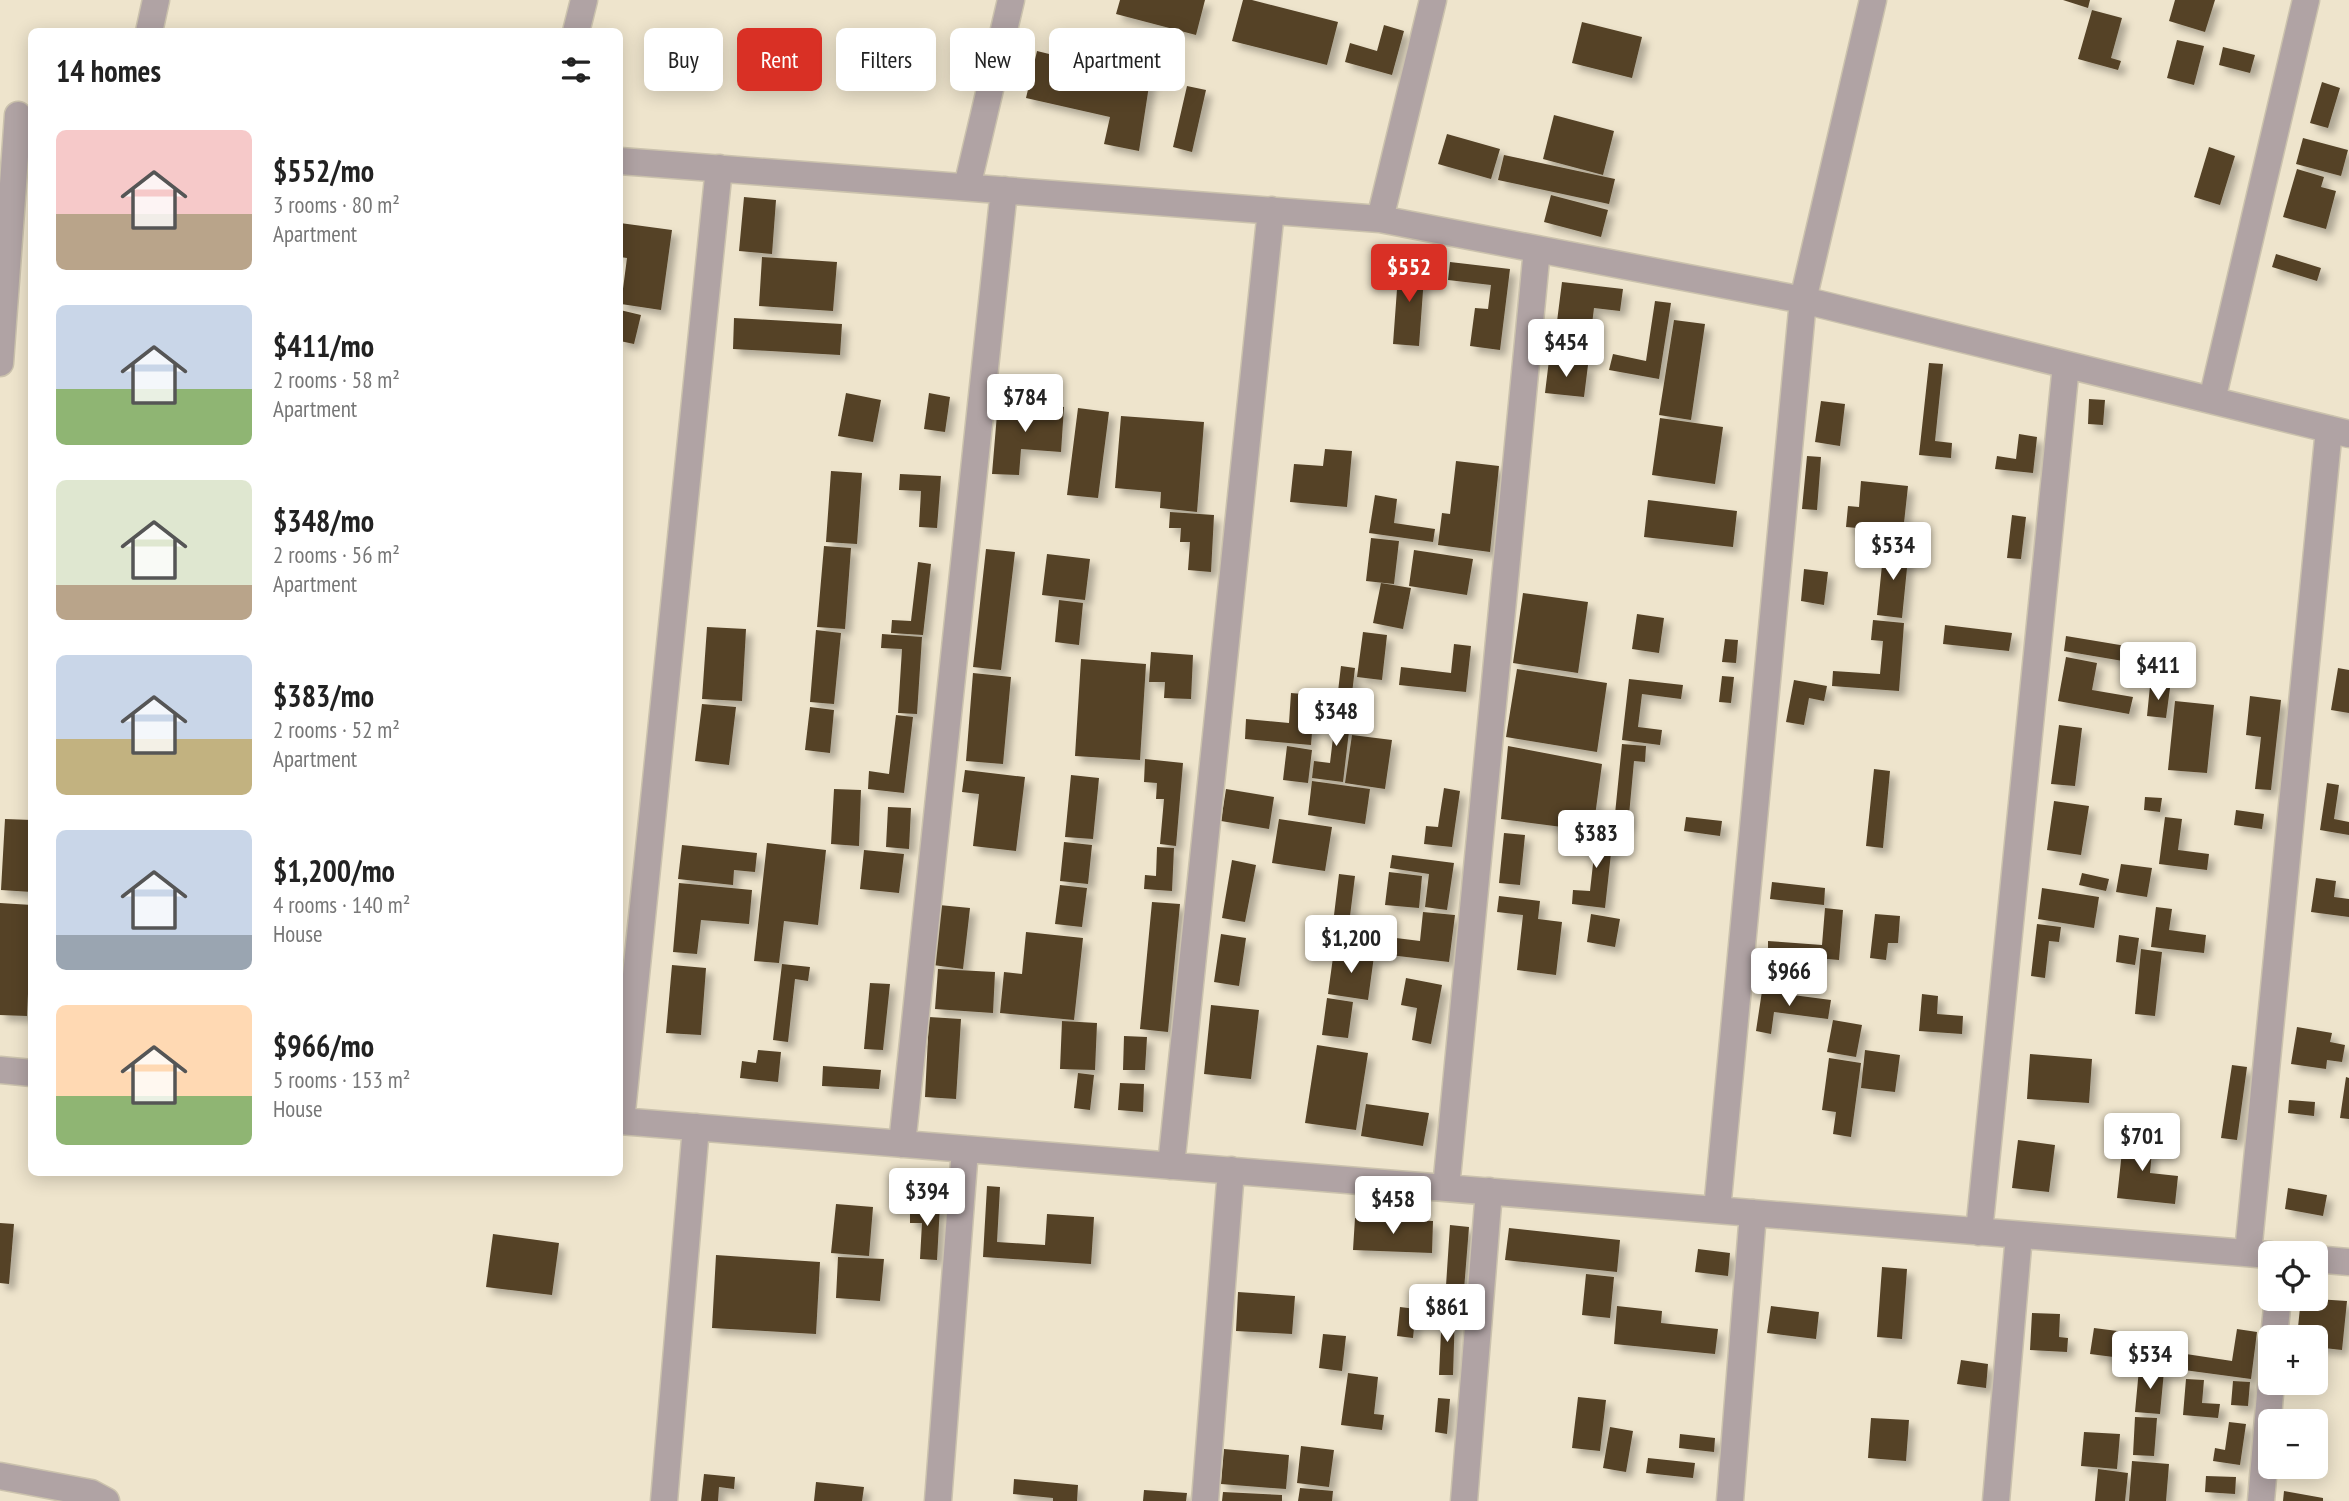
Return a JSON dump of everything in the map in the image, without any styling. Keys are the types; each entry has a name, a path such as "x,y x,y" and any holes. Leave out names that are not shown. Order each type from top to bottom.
{"street":[{"path":"150,28 156,0"},
{"path":"577,28 584,0"},
{"path":"967,187 1011,0"},
{"path":"1380,219 1433,0"},
{"path":"1717,1210 1803,300 1873,0"},
{"path":"2212,400 2306,0"},
{"path":"0,363 16,115"},
{"path":"623,161 1380,219 1803,300 2339,431 2260,1241"},
{"path":"623,1092 719,168"},
{"path":"902,1144 1004,190"},
{"path":"1171,1166 1271,210"},
{"path":"1446,1188 1537,249"},
{"path":"1979,1231 2066,365"},
{"path":"0,1070 28,1073"},
{"path":"623,1121 2258,1254"},
{"path":"664,1501 696,1127"},
{"path":"938,1501 965,1149"},
{"path":"1205,1501 1231,1170"},
{"path":"1464,1501 1489,1192"},
{"path":"1730,1501 1753,1213"},
{"path":"1996,1501 2018,1235"},
{"path":"2328,1260 2349,1262"},
{"path":"2261,1501 2270,1395"},
{"path":"0,1476 91,1493 106,1501"}],"building":[{"path":"1120,0 1205,0 1196,35 1185,32 1185,28 1169,28 1116,14"},
{"path":"1243,0 1338,22 1327,65 1232,41"},
{"path":"2063,0 2090,0 2088,8"},
{"path":"2175,0 2215,0 2205,32 2169,21"},
{"path":"2092,10 2122,18 2111,58 2121,61 2118,70 2078,59"},
{"path":"1582,22 1642,37 1632,78 1572,63"},
{"path":"1384,25 1404,31 1392,75 1345,62 1350,43 1377,51"},
{"path":"2177,40 2204,46 2194,85 2167,78"},
{"path":"2223,47 2255,55 2250,73 2219,65"},
{"path":"1037,51 1049,54 1049,91 1148,91 1139,151 1104,144 1110,117 1026,98 1028,91 1035,91"},
{"path":"2322,82 2340,88 2328,128 2310,123"},
{"path":"1187,86 1206,90 1192,152 1173,147"},
{"path":"1554,115 1614,131 1603,175 1543,159"},
{"path":"1447,134 1500,149 1491,179 1438,164"},
{"path":"2303,138 2348,150 2341,176 2296,164"},
{"path":"2209,147 2235,156 2220,205 2194,197"},
{"path":"1504,155 1615,179 1609,204 1498,180"},
{"path":"2297,169 2324,177 2321,187 2336,191 2326,229 2283,217"},
{"path":"1551,195 1608,210 1601,237 1544,222"},
{"path":"744,197 776,200 772,254 739,251"},
{"path":"623,223 672,230 661,310 623,304 627,258 623,257"},
{"path":"2276,254 2321,268 2317,281 2272,267"},
{"path":"762,257 837,262 833,311 759,306"},
{"path":"1399,262 1425,263 1419,346 1393,344"},
{"path":"1450,262 1510,269 1500,350 1470,346 1475,308 1488,309 1491,285 1448,280"},
{"path":"1562,282 1623,289 1620,311 1594,308 1588,357 1553,353"},
{"path":"1655,301 1671,303 1659,379 1609,370 1613,354 1646,361"},
{"path":"623,311 641,315 634,344 623,342"},
{"path":"734,318 842,324 840,355 733,349"},
{"path":"1674,320 1705,324 1691,420 1659,415"},
{"path":"1549,360 1588,365 1584,397 1545,393"},
{"path":"1929,363 1943,364 1935,441 1952,443 1951,458 1919,455"},
{"path":"846,393 881,400 873,442 838,436"},
{"path":"929,393 950,397 945,432 924,429"},
{"path":"2089,399 2105,400 2103,425 2088,424"},
{"path":"1821,401 1845,404 1840,446 1815,442"},
{"path":"998,402 1064,407 1061,452 1021,449 1019,475 992,474"},
{"path":"1078,408 1109,412 1098,498 1067,495"},
{"path":"1121,416 1204,422 1197,512 1160,508 1161,492 1115,488"},
{"path":"1660,418 1723,427 1715,484 1652,475"},
{"path":"2019,434 2037,437 2033,473 1995,469 1997,456 2016,459"},
{"path":"1325,449 1352,451 1347,507 1290,502 1294,464 1323,466"},
{"path":"1807,456 1821,457 1817,510 1802,509"},
{"path":"1456,461 1499,466 1490,552 1438,545 1442,513 1450,514"},
{"path":"831,471 862,473 857,544 826,542"},
{"path":"900,474 941,476 937,528 919,527 921,491 899,490"},
{"path":"1861,481 1908,486 1903,532 1846,527 1848,506 1859,507"},
{"path":"1375,495 1397,499 1394,523 1435,529 1433,542 1369,533"},
{"path":"1648,500 1737,511 1733,547 1644,537"},
{"path":"1170,512 1214,515 1211,572 1188,570 1190,542 1180,542 1181,528 1169,528"},
{"path":"2012,515 2026,517 2021,559 2007,558"},
{"path":"1371,538 1399,541 1394,584 1366,581"},
{"path":"1884,545 1909,548 1902,618 1877,615"},
{"path":"824,546 851,548 845,629 817,627"},
{"path":"986,549 1015,552 1001,670 973,667"},
{"path":"1414,550 1473,559 1467,595 1409,586"},
{"path":"1047,554 1090,559 1085,600 1042,595"},
{"path":"918,562 931,564 923,635 891,633 892,620 911,621"},
{"path":"1804,569 1828,572 1824,605 1801,601"},
{"path":"1381,583 1411,588 1403,629 1373,623"},
{"path":"1523,593 1588,602 1578,673 1513,663"},
{"path":"1059,600 1083,603 1079,645 1055,642"},
{"path":"1637,614 1664,618 1659,653 1632,649"},
{"path":"1873,620 1904,623 1899,691 1832,686 1833,671 1880,674 1883,641 1871,640"},
{"path":"1945,625 2012,633 2009,651 1943,644"},
{"path":"707,627 746,629 742,701 702,699"},
{"path":"816,630 841,633 834,704 810,702"},
{"path":"1363,632 1387,635 1382,680 1357,677"},
{"path":"882,634 922,637 917,714 898,713 902,649 881,648"},
{"path":"2066,636 2126,646 2123,661 2064,651"},
{"path":"1725,639 1738,640 1736,663 1722,662"},
{"path":"1454,644 1471,646 1466,692 1399,685 1401,667 1451,673"},
{"path":"1151,652 1193,655 1191,699 1164,698 1165,682 1149,682"},
{"path":"2066,657 2097,663 2092,690 2133,697 2129,714 2058,701"},
{"path":"1081,659 1146,664 1140,760 1075,756"},
{"path":"1341,666 1355,668 1351,702 1337,700"},
{"path":"2338,668 2349,670 2349,713 2331,710"},
{"path":"1517,669 1607,683 1597,752 1506,737"},
{"path":"973,673 1011,677 1003,764 966,761"},
{"path":"1722,676 1734,677 1731,703 1719,702"},
{"path":"1629,679 1683,685 1681,699 1642,694 1638,727 1662,730 1660,745 1622,740"},
{"path":"1794,680 1827,686 1824,701 1809,698 1804,725 1786,722"},
{"path":"2150,686 2170,688 2166,718 2147,716"},
{"path":"1291,693 1315,695 1311,745 1245,739 1246,719 1289,723"},
{"path":"2250,696 2281,700 2271,790 2255,789 2261,737 2246,735"},
{"path":"2175,701 2214,705 2207,773 2168,770"},
{"path":"702,704 736,707 729,765 695,761"},
{"path":"1337,704 1352,706 1343,782 1312,778 1314,761 1330,763"},
{"path":"810,707 834,710 830,753 805,750"},
{"path":"896,715 913,717 904,793 868,789 869,771 889,774"},
{"path":"2059,725 2082,728 2075,786 2051,784"},
{"path":"1352,735 1392,740 1385,789 1345,783"},
{"path":"1622,744 1646,746 1645,762 1634,761 1628,826 1614,824"},
{"path":"1287,746 1312,750 1308,783 1283,780"},
{"path":"1508,746 1602,764 1593,831 1501,819"},
{"path":"1145,759 1183,763 1176,846 1160,844 1164,799 1156,799 1157,783 1144,782"},
{"path":"1874,769 1890,771 1883,848 1866,846"},
{"path":"965,770 1025,777 1016,851 973,846 979,794 962,792"},
{"path":"1071,775 1099,778 1093,839 1065,837"},
{"path":"1312,781 1370,789 1365,824 1308,815"},
{"path":"2327,783 2339,785 2334,819 2349,822 2349,835 2320,830"},
{"path":"1444,788 1460,791 1452,847 1424,844 1426,826 1438,827"},
{"path":"834,789 861,790 859,846 831,844"},
{"path":"1226,789 1274,797 1269,829 1221,821"},
{"path":"2145,797 2162,798 2160,812 2144,810"},
{"path":"2054,801 2089,806 2081,855 2047,850"},
{"path":"888,807 911,808 909,849 886,847"},
{"path":"2236,810 2264,814 2262,829 2234,825"},
{"path":"1686,817 1722,821 1720,836 1684,831"},
{"path":"2165,817 2182,819 2178,850 2209,854 2207,870 2159,864"},
{"path":"5,819 28,820 28,892 1,890"},
{"path":"1279,819 1332,827 1325,871 1272,863"},
{"path":"1580,831 1613,835 1605,908 1572,904 1573,890 1590,891 1595,846 1579,844"},
{"path":"1504,833 1525,835 1520,885 1499,883"},
{"path":"1064,842 1092,845 1088,884 1060,881"},
{"path":"767,843 826,850 818,925 784,921 779,963 754,961"},
{"path":"682,845 757,853 755,872 734,870 733,885 678,879"},
{"path":"1157,847 1174,848 1172,891 1144,889 1145,875 1156,876"},
{"path":"864,850 904,854 899,893 860,889"},
{"path":"1392,855 1454,863 1447,910 1425,907 1429,874 1390,868"},
{"path":"1232,860 1256,865 1245,922 1222,918"},
{"path":"2121,864 2152,868 2147,897 2116,892"},
{"path":"1389,872 1422,876 1419,908 1385,905"},
{"path":"2082,873 2109,879 2106,891 2079,885"},
{"path":"1339,874 1355,876 1348,932 1420,941 1423,912 1455,915 1449,962 1330,948"},
{"path":"2316,878 2336,881 2334,897 2349,899 2349,917 2311,912"},
{"path":"1772,882 1825,888 1824,905 1770,899"},
{"path":"679,883 752,890 749,924 701,920 697,954 673,952"},
{"path":"1060,885 1087,888 1082,927 1055,924"},
{"path":"2042,888 2099,897 2094,928 2038,919"},
{"path":"1499,896 1540,901 1538,919 1562,922 1556,975 1517,970 1523,915 1497,912"},
{"path":"1152,902 1180,904 1168,1032 1140,1029"},
{"path":"0,903 28,905 27,1016 0,1015"},
{"path":"939,905 970,908 963,969 933,965"},
{"path":"2156,907 2172,909 2169,930 2206,935 2204,953 2151,947"},
{"path":"1825,908 1843,910 1839,960 1768,954 1768,941 1822,945"},
{"path":"1591,914 1620,919 1615,947 1587,942"},
{"path":"1875,914 1900,916 1898,943 1888,943 1886,960 1870,958"},
{"path":"2037,924 2061,927 2059,942 2049,941 2045,978 2031,976"},
{"path":"1026,932 1083,938 1074,1020 1000,1013 1004,972 1022,974"},
{"path":"1221,934 1246,938 1239,986 1214,982"},
{"path":"2119,935 2139,938 2135,965 2116,962"},
{"path":"2141,949 2162,952 2155,1016 2135,1014"},
{"path":"1334,950 1374,956 1368,1000 1328,994"},
{"path":"782,964 810,967 808,981 795,979 788,1042 773,1040"},
{"path":"672,965 706,968 701,1035 666,1033"},
{"path":"938,969 995,972 993,1013 935,1009"},
{"path":"1406,978 1442,985 1431,1044 1412,1040 1417,1008 1401,1005"},
{"path":"870,983 890,984 883,1050 864,1049"},
{"path":"1762,991 1831,1000 1828,1019 1774,1012 1771,1034 1756,1031"},
{"path":"1922,994 1938,996 1937,1014 1963,1016 1962,1034 1919,1031"},
{"path":"1327,998 1353,1002 1348,1038 1322,1035"},
{"path":"1211,1005 1259,1010 1251,1079 1204,1074"},
{"path":"929,1017 961,1019 956,1099 925,1097"},
{"path":"1833,1020 1862,1025 1856,1057 1827,1052"},
{"path":"1062,1021 1097,1023 1095,1070 1060,1069"},
{"path":"2297,1027 2332,1033 2330,1042 2345,1045 2342,1062 2327,1060 2326,1069 2291,1064"},
{"path":"1124,1036 1147,1037 1145,1070 1123,1070"},
{"path":"1317,1045 1368,1053 1356,1130 1305,1123"},
{"path":"758,1050 781,1052 778,1082 740,1078 742,1061 756,1063"},
{"path":"1865,1050 1900,1055 1895,1092 1861,1088"},
{"path":"2030,1054 2092,1059 2089,1103 2027,1099"},
{"path":"1829,1058 1861,1063 1851,1137 1833,1134 1836,1112 1822,1110"},
{"path":"2232,1065 2247,1067 2237,1140 2221,1138"},
{"path":"823,1066 881,1070 879,1089 822,1086"},
{"path":"1078,1073 1094,1075 1090,1110 1074,1108"},
{"path":"2346,1077 2349,1078 2349,1119 2340,1118"},
{"path":"1120,1083 1144,1084 1143,1112 1118,1110"},
{"path":"2289,1100 2315,1102 2314,1116 2288,1113"},
{"path":"1366,1104 1429,1113 1423,1146 1361,1136"},
{"path":"2125,1123 2142,1125 2139,1150 2152,1151 2150,1173 2178,1176 2175,1204 2117,1198"},
{"path":"2018,1140 2055,1145 2049,1192 2012,1188"},
{"path":"916,1177 943,1179 941,1203 915,1200"},
{"path":"987,1186 1000,1187 997,1242 1045,1245 1047,1214 1094,1217 1091,1264 983,1257"},
{"path":"2288,1188 2327,1195 2323,1216 2285,1209"},
{"path":"836,1204 873,1207 869,1256 831,1253"},
{"path":"910,1204 940,1205 937,1260 920,1259 922,1223 910,1223"},
{"path":"1355,1218 1433,1221 1432,1253 1353,1250"},
{"path":"0,1223 14,1224 9,1284 0,1283"},
{"path":"1450,1225 1469,1227 1463,1302 1445,1301"},
{"path":"1509,1228 1620,1240 1617,1272 1505,1260"},
{"path":"493,1234 559,1243 552,1295 486,1287"},
{"path":"1698,1249 1730,1253 1728,1276 1695,1272"},
{"path":"716,1255 820,1262 816,1334 712,1328"},
{"path":"838,1257 884,1259 880,1301 836,1298"},
{"path":"1882,1267 1907,1269 1902,1339 1877,1337"},
{"path":"1586,1274 1614,1277 1610,1318 1582,1315"},
{"path":"1238,1292 1295,1296 1292,1334 1236,1331"},
{"path":"2328,1300 2347,1301 2342,1350 2328,1348 2328,1325 2298,1325 2300,1311 2328,1311"},
{"path":"1617,1306 1662,1311 1661,1323 1718,1329 1715,1354 1614,1344"},
{"path":"1771,1306 1819,1312 1816,1339 1767,1333"},
{"path":"1400,1307 1416,1309 1413,1338 1397,1336"},
{"path":"1442,1311 1455,1312 1453,1375 1439,1375"},
{"path":"2032,1313 2060,1314 2059,1337 2068,1338 2067,1352 2030,1350"},
{"path":"2094,1328 2141,1334 2137,1360 2090,1354"},
{"path":"2237,1329 2257,1332 2251,1379 2184,1370 2186,1354 2232,1361"},
{"path":"1323,1334 1346,1336 1342,1371 1319,1368"},
{"path":"1961,1360 1988,1364 1986,1388 1957,1384"},
{"path":"2139,1369 2164,1371 2160,1414 2135,1412"},
{"path":"1348,1373 1378,1377 1374,1414 1384,1415 1382,1430 1341,1425"},
{"path":"2186,1379 2204,1380 2202,1403 2220,1404 2218,1418 2183,1415"},
{"path":"2233,1381 2250,1382 2248,1406 2231,1405"},
{"path":"1578,1397 1606,1400 1600,1451 1572,1448"},
{"path":"1438,1398 1450,1399 1447,1434 1435,1432"},
{"path":"2135,1417 2157,1418 2154,1456 2133,1455"},
{"path":"1871,1418 1909,1420 1906,1461 1868,1458"},
{"path":"2229,1422 2246,1424 2240,1465 2213,1461 2215,1448 2225,1450"},
{"path":"1610,1427 1633,1431 1626,1472 1603,1468"},
{"path":"2084,1432 2120,1434 2117,1469 2081,1466"},
{"path":"1680,1434 1715,1438 1714,1452 1679,1448"},
{"path":"1301,1446 1334,1450 1329,1487 1297,1483"},
{"path":"1224,1449 1289,1455 1286,1489 1221,1484"},
{"path":"1648,1458 1695,1463 1693,1478 1646,1473"},
{"path":"2132,1461 2169,1464 2166,1501 2129,1501"},
{"path":"2098,1469 2128,1473 2125,1501 2095,1501"},
{"path":"704,1474 735,1477 734,1489 719,1487 718,1501 701,1501"},
{"path":"2206,1476 2236,1477 2235,1494 2205,1492"},
{"path":"1014,1479 1078,1485 1077,1501 1053,1501 1053,1498 1013,1494"},
{"path":"816,1482 864,1487 862,1501 814,1501"},
{"path":"1300,1488 1333,1491 1332,1501 1298,1501"},
{"path":"1144,1490 1187,1493 1186,1501 1143,1501"},
{"path":"2284,1491 2323,1498 2323,1501 2283,1501"},
{"path":"1223,1492 1282,1495 1282,1501 1222,1501"}]}
